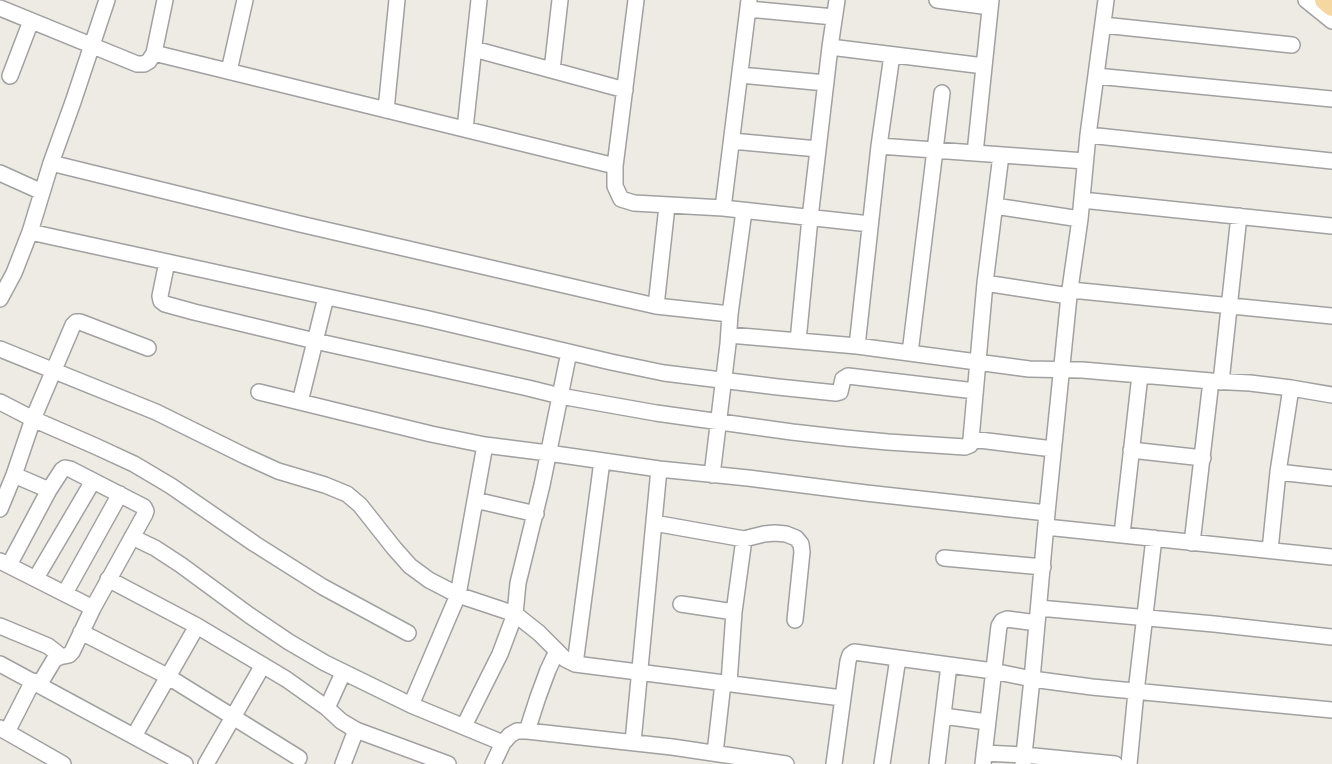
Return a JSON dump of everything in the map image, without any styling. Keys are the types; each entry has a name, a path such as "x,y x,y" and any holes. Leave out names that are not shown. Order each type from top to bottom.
{"main road":[{"path":"1324,0 1332,6"}],"street":[{"path":"0,299 7,270 30,232 51,163 107,0"},
{"path":"0,8 137,64 144,64 149,61 154,53 166,0"},
{"path":"229,71 245,0"},
{"path":"386,110 397,0"},
{"path":"465,129 479,0"},
{"path":"552,70 560,0"},
{"path":"636,0 616,166 615,186 621,199 634,203 723,208 870,224"},
{"path":"798,341 810,218 837,0"},
{"path":"937,0 991,4 975,153"},
{"path":"1023,760 1070,293 1106,0"},
{"path":"1306,0 1332,21"},
{"path":"723,208 749,4 834,18"},
{"path":"10,76 31,21"},
{"path":"1102,25 1292,45"},
{"path":"830,47 984,66"},
{"path":"474,49 625,90"},
{"path":"154,53 616,166"},
{"path":"856,346 879,146 892,55"},
{"path":"740,75 826,83"},
{"path":"1096,76 1332,100"},
{"path":"910,353 942,93"},
{"path":"1088,135 1332,161"},
{"path":"732,141 818,149"},
{"path":"879,146 1085,161"},
{"path":"167,262 160,296 164,304 316,341 560,396 640,411 792,432 888,442 965,447 970,445 971,440 985,283 1001,155"},
{"path":"51,163 290,222 656,306 730,314"},
{"path":"0,173 42,192"},
{"path":"1082,200 1332,226"},
{"path":"656,306 667,206"},
{"path":"995,206 1080,219"},
{"path":"712,475 730,314 744,211"},
{"path":"1192,543 1203,458 1230,305 1239,216"},
{"path":"30,232 429,319 664,373 836,393 840,392 843,379 848,376 975,391"},
{"path":"985,283 1070,293 1230,305 1332,316"},
{"path":"300,402 326,297"},
{"path":"0,509 52,371 73,325 76,322 80,322 148,348"},
{"path":"729,335 856,346 1028,369 1062,369 1140,375 1291,388 1332,395"},
{"path":"0,349 156,412 278,471 347,494 360,505 410,566 430,580 458,595 515,614 540,633 565,659 575,664 842,698"},
{"path":"464,726 500,654 515,614 518,583 536,514 569,352"},
{"path":"1122,534 1140,375"},
{"path":"1270,550 1278,472 1291,388"},
{"path":"260,392 422,432 485,445 1047,520 1122,534 1332,557"},
{"path":"0,402 33,419 134,464 171,486 255,544 323,587 408,633"},
{"path":"971,440 1054,449"},
{"path":"410,705 458,595 485,445"},
{"path":"1131,450 1203,458"},
{"path":"575,664 602,461"},
{"path":"63,764 3,730 50,664 59,657 69,655 72,652 92,608 146,511 144,507 120,494 65,468 49,490 4,563 92,608"},
{"path":"633,742 659,469"},
{"path":"1278,472 1332,478"},
{"path":"14,475 49,490"},
{"path":"36,578 93,481"},
{"path":"64,593 120,494"},
{"path":"475,500 536,514"},
{"path":"654,523 744,539 775,533 786,534 796,538 801,544 802,552 795,620"},
{"path":"132,537 181,564 249,616 343,673 410,705 504,743"},
{"path":"1129,764 1154,538"},
{"path":"715,753 726,683 744,539"},
{"path":"944,558 1043,567"},
{"path":"108,579 196,626 263,665 310,694 341,721 356,730 414,758 448,764"},
{"path":"681,604 734,612"},
{"path":"1115,764 983,759 999,626 1002,621 1038,615 1144,618 1332,636"},
{"path":"0,626 48,646 59,657"},
{"path":"134,736 196,626"},
{"path":"81,632 167,676 299,758"},
{"path":"528,731 541,688 557,651"},
{"path":"834,764 848,661 850,655 854,652 993,671 1032,679 1136,692 1332,710"},
{"path":"882,764 898,658"},
{"path":"0,664 185,764"},
{"path":"206,764 263,665"},
{"path":"937,764 948,665"},
{"path":"327,708 343,673"},
{"path":"942,716 987,722"},
{"path":"343,764 356,730"},
{"path":"493,764 510,735 517,731 528,731 633,742 786,764"}]}
